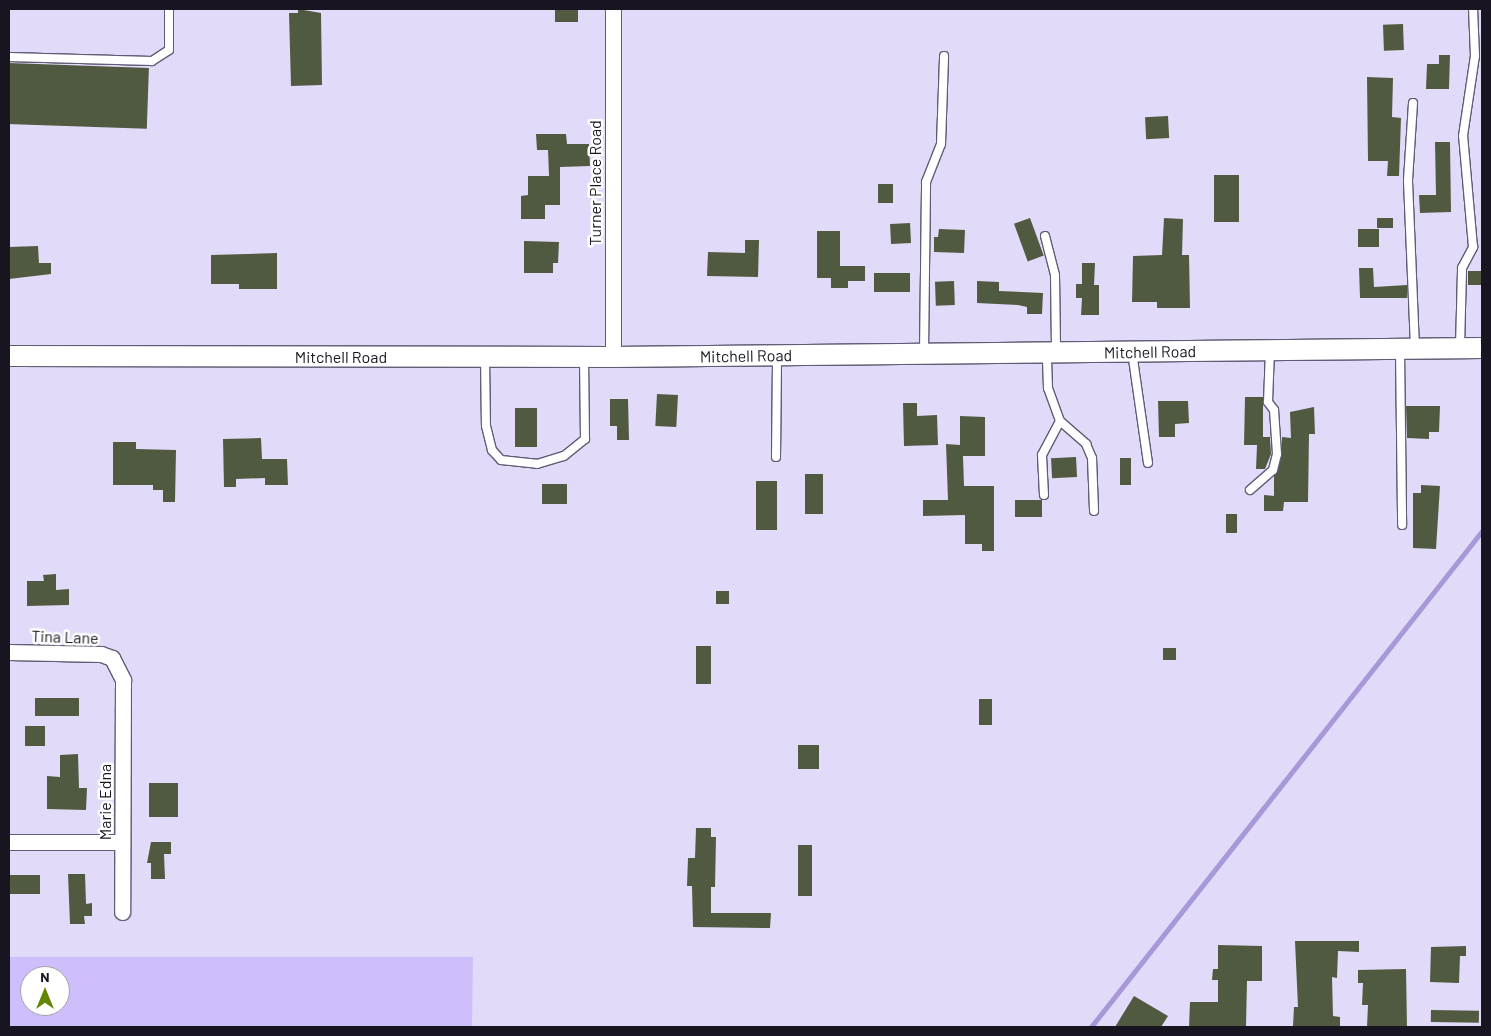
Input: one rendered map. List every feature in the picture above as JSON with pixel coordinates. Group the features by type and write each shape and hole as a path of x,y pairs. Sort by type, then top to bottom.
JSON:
{"street":[{"name":"Turner Place Road","path":"612,357 613,9"},
{"name":"Mitchell Road","path":"9,356 612,357 1482,348"},
{"name":"Tina Lane","path":"9,652 101,654 112,658 123,680 123,693"},
{"name":"Marie Edna","path":"122,912 123,693"},
{"path":"9,842 122,842"}],"lane":[{"path":"9,57 152,61 169,50 169,9"},
{"path":"1460,349 1462,268 1473,247 1463,136 1474,56 1473,9"},
{"path":"924,354 926,182 940,144 944,56"},
{"path":"1402,525 1408,349 1408,181 1413,103"},
{"path":"1045,236 1055,275 1052,353 1048,388 1060,421 1086,444 1092,458 1094,510"},
{"path":"1250,490 1273,470 1277,454 1274,410 1268,402 1270,350"},
{"path":"1132,352 1148,463"},
{"path":"776,457 777,356"},
{"path":"485,357 486,426 492,450 501,460 537,464 564,456 585,439 584,357"},
{"path":"1044,495 1042,455 1060,421"}],"shaded area":[{"path":"9,957 473,957 472,1027 9,1027"}],"building":[{"path":"298,9 321,13 322,85 291,86 289,13 298,13"},
{"path":"555,9 578,9 578,22 555,22"},
{"path":"1403,24 1404,50 1384,51 1383,25"},
{"path":"1439,55 1450,55 1449,89 1426,89 1427,64 1439,64"},
{"path":"9,63 149,68 147,129 9,124"},
{"path":"1367,77 1393,78 1392,117 1401,118 1399,176 1387,176 1388,161 1368,161"},
{"path":"1168,116 1169,138 1146,139 1145,117"},
{"path":"536,134 566,134 567,144 589,144 590,166 560,167 560,205 545,205 545,219 521,219 521,196 528,195 528,176 549,176 548,150 537,150"},
{"path":"1435,142 1450,142 1451,212 1420,213 1419,195 1436,195"},
{"path":"1214,175 1239,175 1239,222 1214,222"},
{"path":"878,184 893,184 893,203 878,203"},
{"path":"1030,218 1044,256 1028,261 1014,224"},
{"path":"1164,218 1183,219 1182,255 1189,255 1190,308 1157,308 1157,302 1132,302 1133,256 1162,255"},
{"path":"1377,218 1393,218 1393,228 1377,228"},
{"path":"910,223 911,243 891,244 890,224"},
{"path":"939,229 965,230 964,253 934,252 934,237 938,237"},
{"path":"1358,229 1379,229 1379,247 1358,247"},
{"path":"817,231 840,231 840,266 865,266 865,281 848,281 848,288 831,288 831,278 817,278"},
{"path":"745,240 759,240 758,277 707,276 708,252 745,253"},
{"path":"524,241 559,242 558,263 553,263 553,273 524,273"},
{"path":"38,246 39,263 51,263 51,274 9,279 9,247"},
{"path":"277,253 277,289 239,289 239,284 211,284 211,255"},
{"path":"1082,263 1095,263 1094,285 1099,285 1099,315 1081,315 1082,298 1076,298 1076,284 1082,284"},
{"path":"1359,268 1373,268 1374,287 1407,285 1407,298 1360,298"},
{"path":"1468,271 1482,271 1482,285 1468,285"},
{"path":"874,273 910,273 910,292 874,292"},
{"path":"954,281 955,305 936,306 935,282"},
{"path":"977,281 999,282 999,291 1043,293 1042,314 1027,314 1027,307 1018,305 977,303"},
{"path":"657,394 678,395 676,427 655,426"},
{"path":"1245,397 1263,397 1263,437 1270,437 1271,454 1265,469 1256,469 1257,445 1244,445"},
{"path":"610,399 628,399 629,440 617,440 617,426 610,426"},
{"path":"1158,401 1188,401 1189,423 1175,424 1175,437 1159,437"},
{"path":"903,403 917,403 917,416 937,415 938,445 904,446"},
{"path":"1406,406 1440,406 1439,432 1429,432 1429,439 1407,438"},
{"path":"1314,407 1315,434 1309,434 1308,502 1284,502 1283,511 1264,511 1264,495 1274,496 1274,476 1282,455 1282,437 1291,438 1290,412"},
{"path":"515,408 537,408 537,447 515,447"},
{"path":"960,416 985,417 985,456 963,456 964,486 994,486 994,551 982,551 982,544 965,544 965,515 923,516 923,500 948,500 946,444 960,445"},
{"path":"261,438 262,459 287,459 288,485 265,485 265,478 236,479 236,487 224,487 223,439"},
{"path":"113,442 136,442 136,449 176,450 175,502 163,502 163,490 153,490 153,485 113,485"},
{"path":"1076,457 1077,477 1052,478 1051,458"},
{"path":"1120,458 1131,458 1131,485 1120,485"},
{"path":"805,474 823,474 823,514 805,514"},
{"path":"756,481 777,481 777,530 756,530"},
{"path":"542,484 567,484 567,504 542,504"},
{"path":"1421,485 1440,486 1436,549 1413,548 1413,493 1421,493"},
{"path":"1015,500 1042,500 1042,517 1015,517"},
{"path":"1226,514 1237,514 1237,533 1226,533"},
{"path":"56,574 56,590 69,589 69,605 27,606 27,581 44,581 43,575"},
{"path":"716,591 729,591 729,604 716,604"},
{"path":"696,646 711,646 711,684 696,684"},
{"path":"1163,648 1176,648 1176,660 1163,660"},
{"path":"35,698 79,698 79,716 35,716"},
{"path":"979,699 992,699 992,725 979,725"},
{"path":"25,726 45,726 45,746 25,746"},
{"path":"798,745 819,745 819,769 798,769"},
{"path":"78,754 79,788 87,788 86,810 47,809 47,776 60,777 60,755"},
{"path":"149,783 178,783 178,817 149,817"},
{"path":"696,828 711,828 711,837 716,837 715,887 711,887 711,913 771,913 770,928 693,927 692,886 687,886 688,858 695,858"},
{"path":"151,842 171,842 171,854 164,854 165,879 151,879 151,863 147,863"},
{"path":"798,845 812,845 812,896 798,896"},
{"path":"68,874 85,874 86,904 92,903 92,916 84,916 85,924 70,924"},
{"path":"9,875 40,875 40,894 9,894"},
{"path":"1295,941 1359,941 1359,952 1338,951 1337,978 1332,977 1333,1016 1340,1017 1340,1027 1293,1026 1294,1007 1298,1007"},
{"path":"1218,945 1262,946 1262,981 1247,981 1246,1027 1189,1027 1190,1002 1218,1002 1218,980 1212,980 1213,969 1218,969"},
{"path":"1466,946 1466,956 1460,956 1459,983 1430,982 1431,947"},
{"path":"1406,969 1407,1027 1367,1027 1368,1005 1362,1005 1363,983 1358,983 1358,970"},
{"path":"1134,996 1168,1016 1161,1027 1115,1027"},
{"path":"1431,1010 1479,1011 1479,1023 1431,1022"}],"waterway":[{"path":"1091,1027 1482,531"}]}
